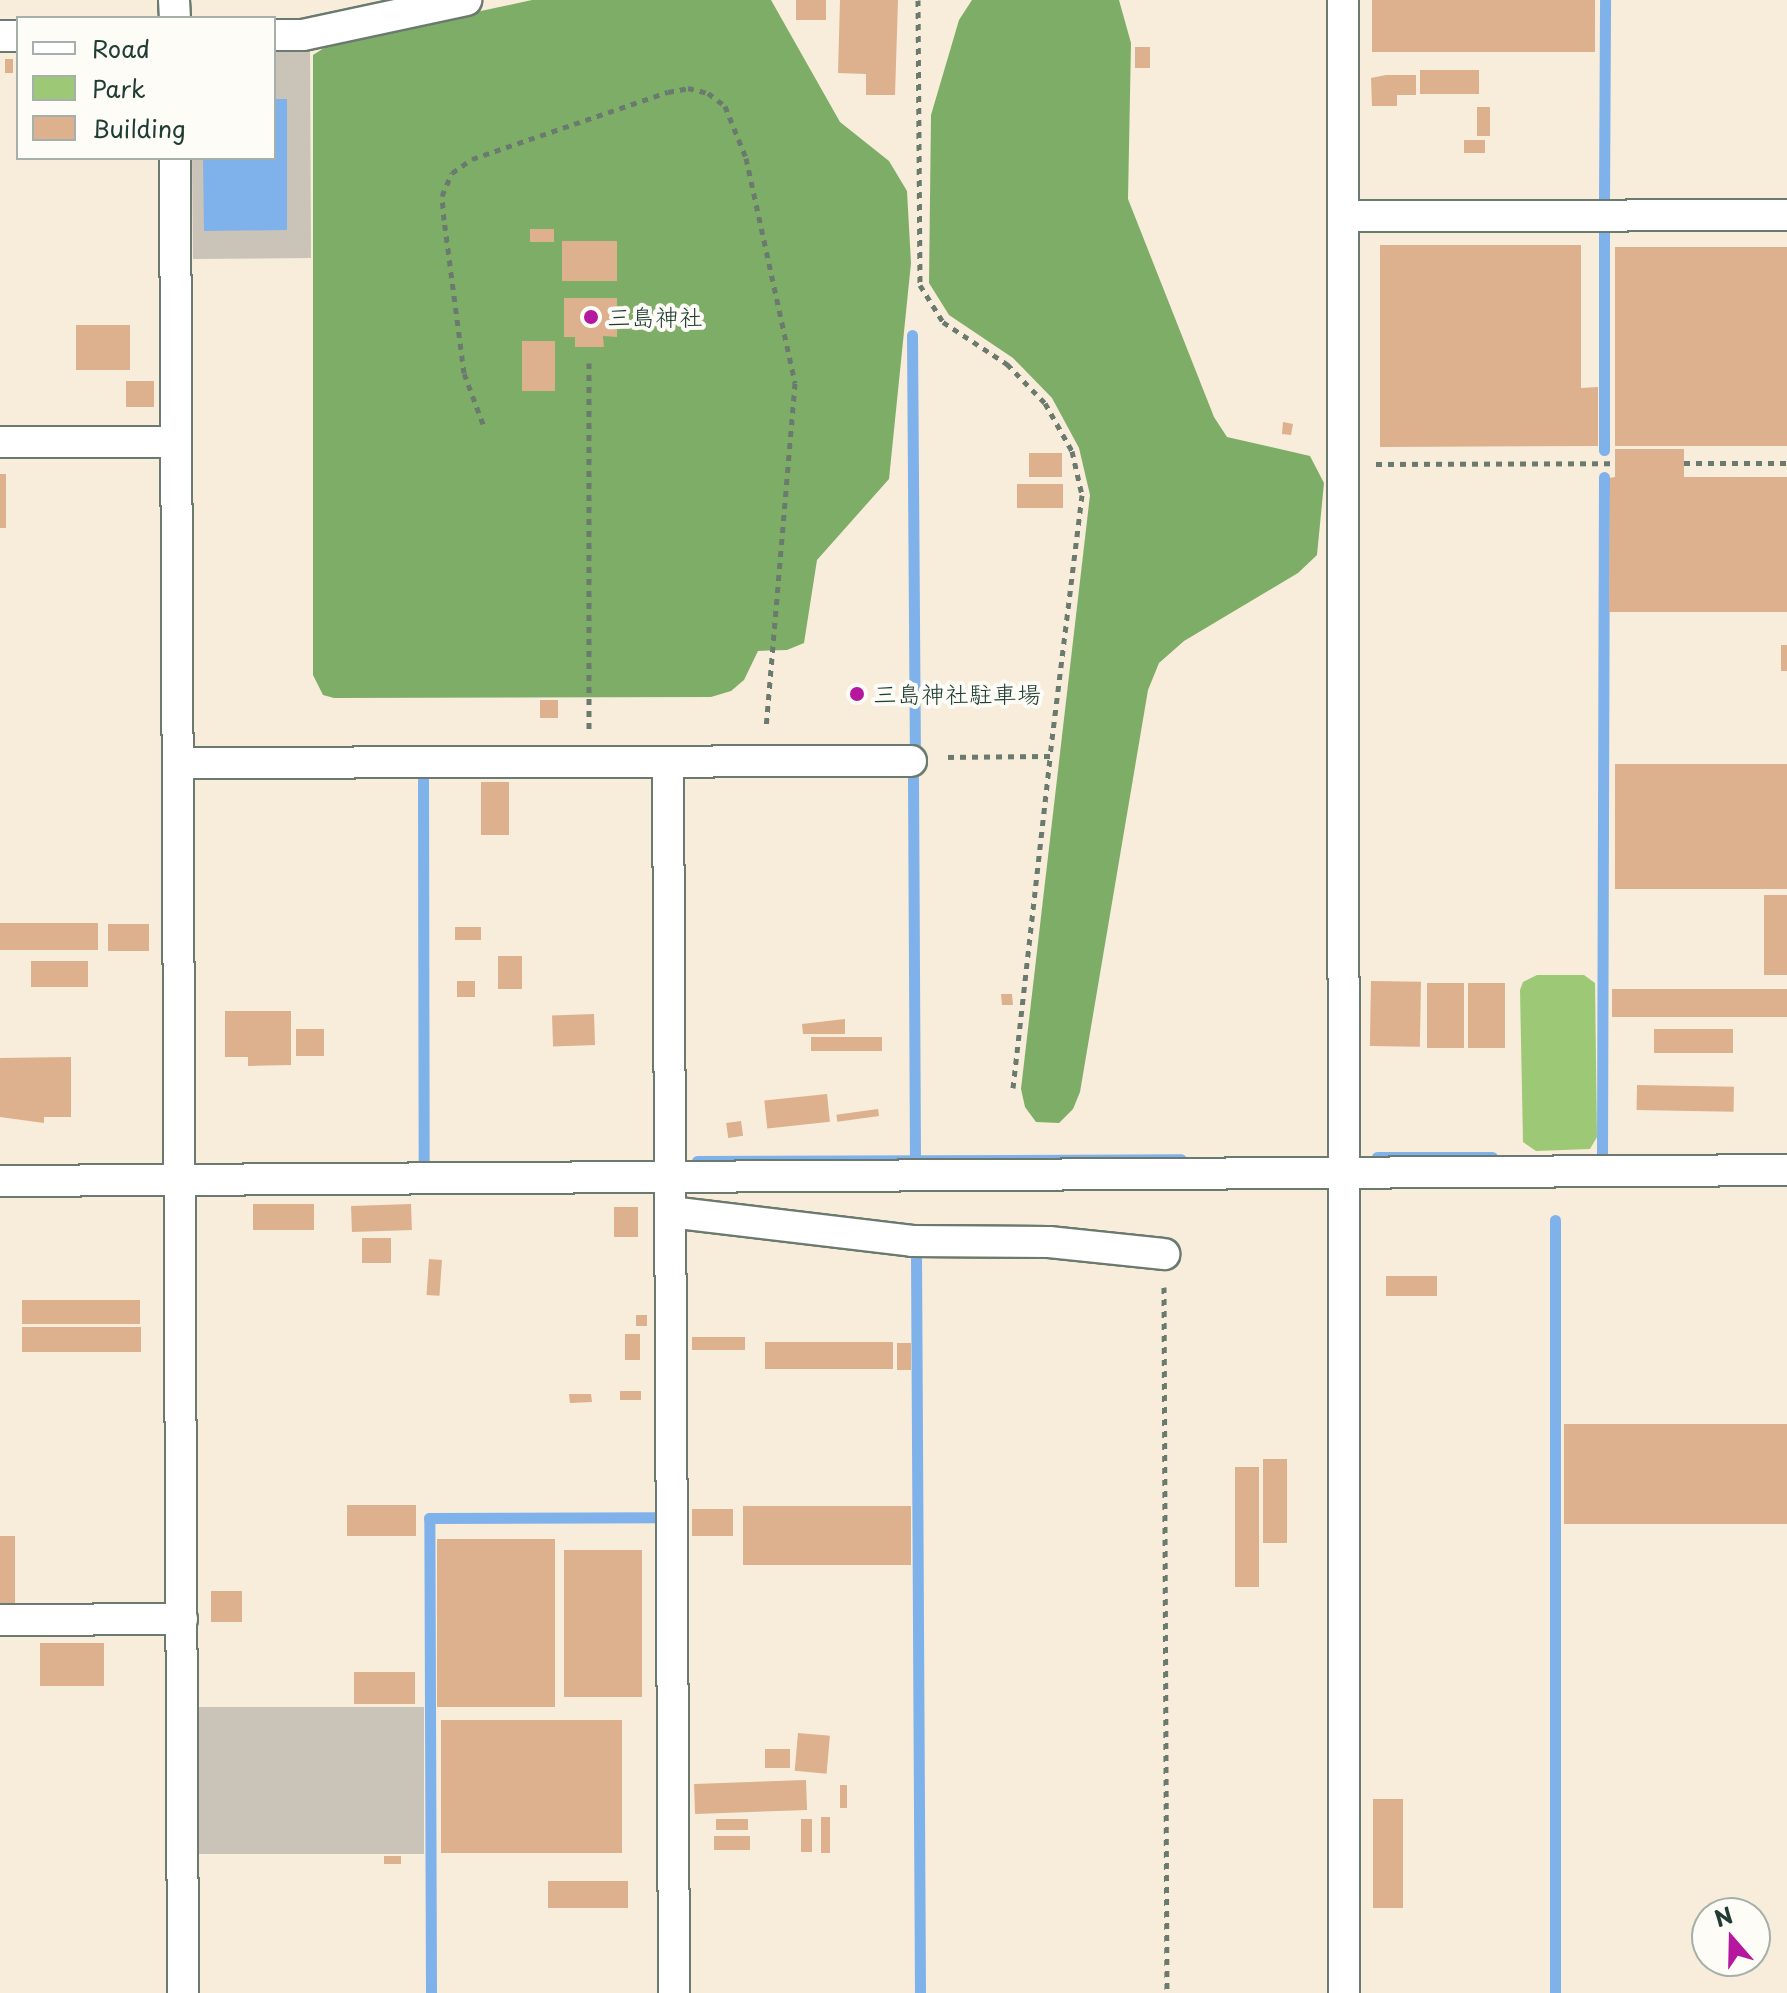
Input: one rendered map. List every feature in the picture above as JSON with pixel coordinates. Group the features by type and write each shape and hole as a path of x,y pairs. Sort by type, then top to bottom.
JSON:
{"street":[{"path":"276,35 303,35 466,0"},
{"path":"1343,0 1344,1993"},
{"path":"175,160 183,1993"},
{"path":"1343,216 1787,215"},
{"path":"0,442 176,442"},
{"path":"178,763 911,761"},
{"path":"668,762 674,1993"},
{"path":"0,1181 1787,1170"},
{"path":"670,1212 912,1241 1049,1242 1164,1254"},
{"path":"0,1620 182,1619"}],"path":[{"path":"918,0 920,285 943,322 1028,383 1060,426 1079,472 1080,518 1013,1088"},
{"path":"483,424 464,373 444,220 442,196 452,173 472,159 668,92 688,88 708,93 725,106 746,158 795,383 764,761"},
{"path":"589,363 589,762"},
{"path":"1343,464 1615,463"},
{"path":"1684,463 1787,463"},
{"path":"911,761 1050,756"},
{"path":"1164,1254 1167,1993"}],"shaded area":[{"path":"310,48 311,258 193,259 192,160 276,160 276,49"},
{"path":"198,1707 424,1707 424,1854 198,1854"}],"green space":[{"path":"532,0 771,0 840,122 889,161 907,191 911,263 889,479 817,560 804,643 787,650 758,651 744,680 731,691 711,697 334,698 323,695 313,675 313,55 332,43"},
{"path":"972,0 1119,0 1131,43 1128,199 1214,417 1227,437 1310,456 1324,483 1317,555 1298,573 1184,641 1159,663 1148,690 1080,1092 1073,1109 1059,1123 1036,1122 1025,1107 1021,1089 1090,495 1079,448 1052,398 1013,358 949,315 929,283 931,115 959,20"},
{"path":"1537,975 1584,975 1595,983 1597,1137 1590,1149 1536,1151 1523,1142 1520,990 1523,982"}],"water":[{"path":"276,99 287,99 287,230 204,231 203,160 276,160"}],"building":[{"path":"796,0 826,0 826,20 796,20"},
{"path":"840,0 898,0 895,95 866,95 866,74 838,73"},
{"path":"1372,0 1595,0 1595,52 1372,52"},
{"path":"1135,47 1150,47 1150,68 1135,68"},
{"path":"5,59 13,59 13,73 5,73"},
{"path":"1420,70 1479,70 1479,94 1420,94"},
{"path":"1416,75 1416,95 1397,95 1397,106 1372,106 1371,78"},
{"path":"1477,107 1490,107 1490,136 1477,136"},
{"path":"1464,140 1485,140 1485,153 1464,153"},
{"path":"530,229 554,229 554,242 530,242"},
{"path":"562,241 617,241 617,281 562,281"},
{"path":"1380,245 1581,245 1581,388 1598,387 1598,446 1380,447"},
{"path":"1615,247 1787,247 1787,446 1615,446"},
{"name":"三島神社","path":"564,298 617,298 617,337 603,336 604,347 575,347 575,337 564,337"},
{"path":"76,325 130,325 130,370 76,370"},
{"path":"522,341 555,341 555,391 522,391"},
{"path":"126,381 154,381 154,407 126,407"},
{"path":"1283,422 1293,424 1291,435 1282,434"},
{"path":"1615,449 1684,449 1684,477 1787,477 1787,612 1609,612 1610,478 1615,477"},
{"path":"1029,453 1062,453 1062,477 1029,477"},
{"path":"0,474 6,474 6,528 0,528"},
{"path":"1017,484 1063,484 1063,508 1017,508"},
{"path":"1781,645 1787,645 1787,671 1781,671"},
{"path":"540,700 558,700 558,718 540,718"},
{"path":"1615,764 1787,764 1787,889 1615,889"},
{"path":"481,782 509,782 509,835 481,835"},
{"path":"1764,895 1787,895 1787,975 1764,975"},
{"path":"0,923 98,923 98,950 0,950"},
{"path":"108,924 149,924 149,951 108,951"},
{"path":"455,927 481,927 481,940 455,940"},
{"path":"498,956 522,956 522,989 498,989"},
{"path":"31,961 88,961 88,987 31,987"},
{"path":"457,981 475,981 475,997 457,997"},
{"path":"1371,981 1421,982 1420,1047 1370,1046"},
{"path":"1427,983 1464,983 1464,1048 1427,1048"},
{"path":"1468,983 1505,983 1505,1048 1468,1048"},
{"path":"1612,989 1787,989 1787,1017 1612,1017"},
{"path":"1001,994 1012,994 1013,1005 1002,1005"},
{"path":"225,1011 291,1011 291,1065 248,1066 248,1057 225,1057"},
{"path":"594,1014 595,1045 553,1046 552,1015"},
{"path":"845,1019 845,1034 803,1034 802,1024"},
{"path":"296,1029 324,1029 324,1056 296,1056"},
{"path":"1654,1029 1733,1029 1733,1053 1654,1053"},
{"path":"811,1037 882,1037 882,1051 811,1051"},
{"path":"71,1057 71,1117 44,1117 44,1123 0,1117 0,1058"},
{"path":"1637,1085 1734,1087 1734,1112 1637,1110"},
{"path":"827,1094 830,1122 767,1128 764,1101"},
{"path":"878,1109 879,1116 837,1122 836,1115"},
{"path":"741,1121 743,1136 728,1138 726,1123"},
{"path":"253,1204 314,1204 314,1230 253,1230"},
{"path":"411,1204 412,1230 352,1232 351,1206"},
{"path":"614,1207 638,1207 638,1237 614,1237"},
{"path":"362,1238 391,1238 391,1263 362,1263"},
{"path":"429,1259 442,1260 439,1296 426,1295"},
{"path":"1386,1276 1437,1276 1437,1296 1386,1296"},
{"path":"22,1300 140,1300 140,1324 22,1324"},
{"path":"636,1315 647,1315 647,1326 636,1326"},
{"path":"22,1327 141,1327 141,1352 22,1352"},
{"path":"625,1334 640,1334 640,1360 625,1360"},
{"path":"692,1337 745,1337 745,1350 692,1350"},
{"path":"765,1342 893,1342 893,1369 765,1369"},
{"path":"897,1343 911,1343 911,1370 897,1370"},
{"path":"620,1391 641,1391 641,1400 620,1400"},
{"path":"569,1394 591,1394 592,1402 570,1403"},
{"path":"1564,1424 1787,1424 1787,1524 1564,1524"},
{"path":"1263,1459 1287,1459 1287,1543 1263,1543"},
{"path":"1235,1467 1259,1467 1259,1587 1235,1587"},
{"path":"347,1505 416,1505 416,1536 347,1536"},
{"path":"743,1506 911,1506 911,1565 743,1565"},
{"path":"692,1509 733,1509 733,1536 692,1536"},
{"path":"0,1536 15,1536 15,1603 0,1603"},
{"path":"437,1539 555,1539 555,1707 437,1707"},
{"path":"564,1550 642,1550 642,1697 564,1697"},
{"path":"211,1591 242,1591 242,1622 211,1622"},
{"path":"40,1643 104,1643 104,1686 40,1686"},
{"path":"354,1672 415,1672 415,1704 354,1704"},
{"path":"441,1720 622,1720 622,1853 441,1853"},
{"path":"798,1733 830,1736 827,1774 795,1771"},
{"path":"765,1749 790,1749 790,1768 765,1768"},
{"path":"806,1780 807,1810 695,1814 694,1784"},
{"path":"840,1785 847,1785 847,1808 840,1808"},
{"path":"1373,1799 1403,1799 1403,1908 1373,1908"},
{"path":"821,1817 830,1817 830,1853 821,1853"},
{"path":"716,1819 748,1819 748,1830 716,1830"},
{"path":"801,1819 812,1819 812,1852 801,1852"},
{"path":"714,1836 750,1836 750,1850 714,1850"},
{"path":"384,1856 401,1856 401,1864 384,1864"},
{"path":"548,1881 628,1881 628,1908 548,1908"}],"waterway":[{"path":"1604,202 1605,0"},
{"path":"1604,230 1604,450"},
{"path":"912,335 915,745"},
{"path":"1602,1156 1604,477"},
{"path":"913,778 915,1160"},
{"path":"423,779 424,1163"},
{"path":"1377,1157 1492,1157"},
{"path":"697,1161 1181,1159"},
{"path":"1555,1220 1555,1993"},
{"path":"916,1255 920,1993"},
{"path":"431,1993 429,1518 664,1517"}],"place":[{"name":"三島神社","path":"591,317"},
{"name":"三島神社駐車場","path":"857,694"}]}
